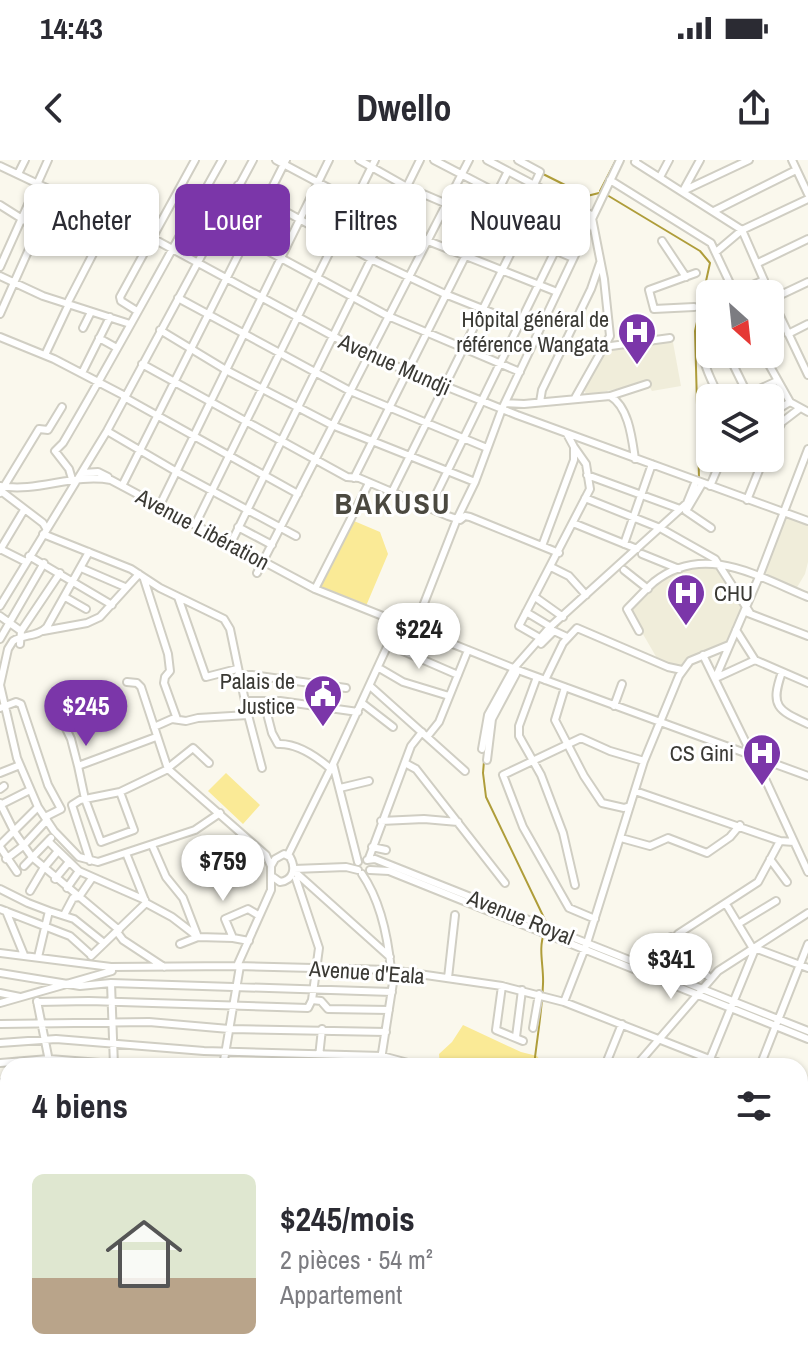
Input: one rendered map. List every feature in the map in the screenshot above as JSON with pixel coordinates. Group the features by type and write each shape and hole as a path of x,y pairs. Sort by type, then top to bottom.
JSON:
{"street":[{"path":"18,174 25,160"},
{"path":"0,267 48,160"},
{"path":"159,225 195,160"},
{"path":"77,477 55,451 63,443 99,381 222,160"},
{"path":"239,184 253,160"},
{"path":"276,160 285,162 318,184 329,160"},
{"path":"359,160 374,164 403,184"},
{"path":"408,184 420,160"},
{"path":"434,160 477,184"},
{"path":"456,184 469,160"},
{"path":"487,160 532,184"},
{"path":"518,160 540,172 534,184"},
{"path":"590,224 620,160"},
{"path":"636,160 742,230 764,280"},
{"path":"660,177 669,160"},
{"path":"683,191 700,160"},
{"path":"683,191 749,160"},
{"path":"716,252 742,230 808,196 792,160"},
{"path":"275,184 285,162"},
{"name":"Avenue Mundji","path":"0,163 39,183"},
{"path":"364,184 374,164"},
{"path":"714,211 796,170"},
{"path":"501,184 508,171"},
{"path":"610,180 711,243 728,280"},
{"path":"159,507 306,206"},
{"path":"0,216 2,207 38,229 0,314"},
{"path":"257,573 442,213"},
{"path":"290,214 306,223"},
{"path":"575,398 610,336 593,217"},
{"path":"758,263 808,239"},
{"path":"428,241 442,247"},
{"path":"662,241 686,277"},
{"name":"Avenue Mundji","path":"159,242 331,336 407,372 808,521"},
{"path":"45,355 92,256"},
{"path":"137,311 121,301 120,297 142,256"},
{"path":"1,603 45,527 107,431 200,256"},
{"path":"122,486 238,256"},
{"path":"277,256 388,316 520,372"},
{"path":"195,525 329,256"},
{"path":"365,256 445,294 538,331"},
{"path":"231,543 372,256"},
{"path":"357,478 388,407 465,256 557,292"},
{"path":"392,492 508,256"},
{"path":"429,509 553,256"},
{"path":"568,256 573,258 504,406 414,629 808,776"},
{"path":"540,402 542,390 591,289 600,261"},
{"path":"694,307 654,309 649,290 696,273"},
{"path":"0,276 68,304 130,324"},
{"path":"784,291 808,282"},
{"path":"178,298 350,391 487,448"},
{"path":"83,328 91,312"},
{"path":"82,373 110,317"},
{"path":"788,334 808,324"},
{"path":"784,326 804,359 808,375"},
{"path":"160,330 226,370 332,425 475,482"},
{"path":"0,337 99,381 298,494"},
{"path":"99,338 117,348"},
{"path":"604,349 670,338"},
{"path":"142,364 367,486 392,492 457,519 470,517 559,553"},
{"path":"770,368 790,402 808,412"},
{"path":"770,384 777,381"},
{"path":"504,406 610,396 647,384"},
{"path":"610,396 619,402 624,411 635,459"},
{"path":"784,406 790,402"},
{"path":"62,407 48,430 39,429 1,489 45,527 178,597 183,604 206,677 238,672 346,688"},
{"path":"784,420 799,409"},
{"path":"107,431 296,536"},
{"path":"540,638 519,626 590,489 586,464 567,434"},
{"path":"542,546 574,460 574,447"},
{"path":"716,678 746,612 808,449"},
{"path":"624,544 652,464"},
{"path":"710,486 716,472"},
{"path":"747,500 758,472"},
{"path":"587,475 680,509"},
{"name":"Avenue Libération","path":"1,489 39,486 77,477 111,480 315,589 414,629"},
{"path":"482,749 488,715 516,669 540,638 586,595 640,552 689,499 699,483"},
{"path":"699,483 686,511 711,528"},
{"path":"315,589 367,486"},
{"path":"585,498 633,520 662,529 715,559 746,612 808,636"},
{"path":"24,510 0,549 44,563 112,605"},
{"path":"573,523 679,569"},
{"path":"238,527 272,545"},
{"path":"43,631 89,552"},
{"path":"0,639 44,563"},
{"path":"639,631 627,609 663,577 698,564 719,564 751,571 808,597"},
{"path":"551,567 569,576 586,595"},
{"path":"81,568 125,587"},
{"path":"624,570 648,589"},
{"path":"21,637 60,573"},
{"path":"141,576 125,587 100,617 87,623 21,637 10,644 1,677 4,721 38,807 55,832 79,857 106,861 195,830 220,813"},
{"path":"141,576 168,654 170,671 164,683 177,719"},
{"path":"65,597 86,609"},
{"path":"535,597 563,617"},
{"path":"183,604 221,616 226,621 262,768"},
{"path":"526,612 551,627"},
{"path":"0,616 21,637"},
{"path":"37,1002 308,1008 317,968 318,940 288,855 398,623"},
{"path":"575,885 563,833 519,733 541,678 567,637 580,628 668,667 682,670"},
{"path":"736,630 751,659 808,683"},
{"path":"487,760 492,719 516,669 554,631 567,637"},
{"path":"389,645 458,675"},
{"path":"564,1002 586,947 644,761 682,670 690,661 729,645"},
{"path":"363,866 414,740 438,726 468,650"},
{"path":"703,655 807,869"},
{"path":"716,678 751,659"},
{"path":"379,668 403,682 449,696"},
{"path":"782,672 775,691 776,702 784,713 808,724"},
{"path":"127,682 137,683 141,687 168,768 266,855 271,866 271,890 239,966 224,1058"},
{"path":"614,706 622,684"},
{"path":"370,686 465,771"},
{"path":"565,687 555,718 567,743 598,801 627,809"},
{"path":"246,702 280,701 358,712"},
{"path":"2,707 16,702 21,704 48,785 61,809 46,819 23,846 6,859"},
{"path":"264,702 278,744 289,744 332,767 340,788 393,970 382,1056"},
{"path":"362,703 393,727"},
{"path":"154,727 170,719 186,721 248,715"},
{"path":"62,720 71,739 85,799 101,842 134,830 120,792"},
{"path":"0,741 10,736"},
{"path":"78,766 156,737"},
{"path":"595,919 569,908 517,813 503,775 583,738 610,751 644,761"},
{"path":"736,749 744,740"},
{"path":"90,861 71,806 85,799 120,792 168,768 193,748 209,763"},
{"path":"319,758 337,756"},
{"path":"405,763 416,769 505,883"},
{"path":"763,776 774,763"},
{"path":"0,773 20,765"},
{"path":"340,788 369,781"},
{"path":"30,790 0,804 23,846 43,869 118,931 123,940 164,967"},
{"path":"635,791 780,841 794,842"},
{"path":"17,872 0,846 38,807"},
{"path":"381,821 424,819 458,822"},
{"path":"0,826 8,820"},
{"path":"621,838 650,846 668,838 707,853 730,837 740,825"},
{"path":"24,866 55,832"},
{"path":"48,841 79,871 145,902 177,920 198,937"},
{"path":"658,945 758,882 780,841"},
{"path":"152,845 166,877 183,898 198,937"},
{"path":"372,847 386,850"},
{"path":"30,891 43,869 70,849"},
{"path":"126,853 145,902"},
{"path":"266,855 288,855"},
{"path":"55,879 64,856"},
{"path":"271,866 277,857"},
{"path":"770,859 787,882"},
{"path":"271,890 295,875 363,866"},
{"name":"Avenue Royal","path":"363,866 389,871 544,930 732,1004 808,1039"},
{"name":"Avenue Royal","path":"363,866 544,930"},
{"path":"67,888 79,871"},
{"path":"295,875 390,957"},
{"path":"273,877 282,882"},
{"path":"64,915 73,898 79,897 92,878"},
{"path":"0,889 84,924 104,943"},
{"path":"738,924 776,901"},
{"path":"86,963 145,902"},
{"path":"726,904 753,948 804,967"},
{"path":"233,938 225,919 248,909 258,915"},
{"path":"3,910 70,936 91,955"},
{"path":"3,910 24,955"},
{"path":"38,957 49,911"},
{"path":"643,1058 724,966 807,911"},
{"path":"448,978 455,915"},
{"path":"177,920 192,920"},
{"path":"676,936 692,960 711,979"},
{"path":"180,944 198,937 249,941"},
{"path":"0,943 1,954"},
{"path":"763,1058 804,967 808,944"},
{"path":"710,1058 753,948"},
{"name":"Avenue d'Eala","path":"1,954 86,963 111,969 239,966 393,970 448,978 543,995 707,1058"},
{"path":"0,1003 111,969 114,1058"},
{"path":"0,973 80,986 111,983 392,992"},
{"path":"502,986 496,1030 523,1041"},
{"path":"516,1037 522,990"},
{"path":"0,993 21,997"},
{"path":"35,994 49,1058"},
{"path":"533,1028 543,995"},
{"path":"312,1000 321,1001 328,1009 389,1010"},
{"path":"0,1024 163,1022 229,1029 386,1032"},
{"name":"Avenue Royal","path":"778,1023 808,1031"},
{"path":"608,1058 622,1024"},
{"path":"319,1058 322,1029"},
{"path":"0,1043 45,1041 389,1058"}],"shaded area":[{"name":"Hôpital général de référence Wangata","path":"672,337 681,386 652,391 647,383 586,395 583,384 607,349"},
{"path":"787,517 808,524 808,562 796,589 763,574"},
{"path":"350,522 380,532 388,554 366,606 318,587"},
{"name":"CHU","path":"718,567 742,608 726,644 675,668 658,660 629,610 664,579 692,568"},
{"path":"226,773 260,805 243,824 208,791"},
{"path":"463,1025 538,1058 439,1058 439,1054"}],"waterway":[{"path":"600,191 616,160"},
{"path":"543,174 587,196 599,193"},
{"path":"607,195 700,251 710,263 695,331 699,478"},
{"path":"554,629 569,614"},
{"path":"484,761 486,797 547,924"},
{"path":"535,1058 542,994 541,945 544,934"}],"place":[{"name":"Hôpital général de référence Wangata","path":"637,366"},
{"name":"CHU","path":"686,627"},
{"name":"Palais de Justice","path":"323,728"},
{"name":"CS Gini","path":"762,787"}],"district":[{"name":"BAKUSU","path":"393,504"}]}
